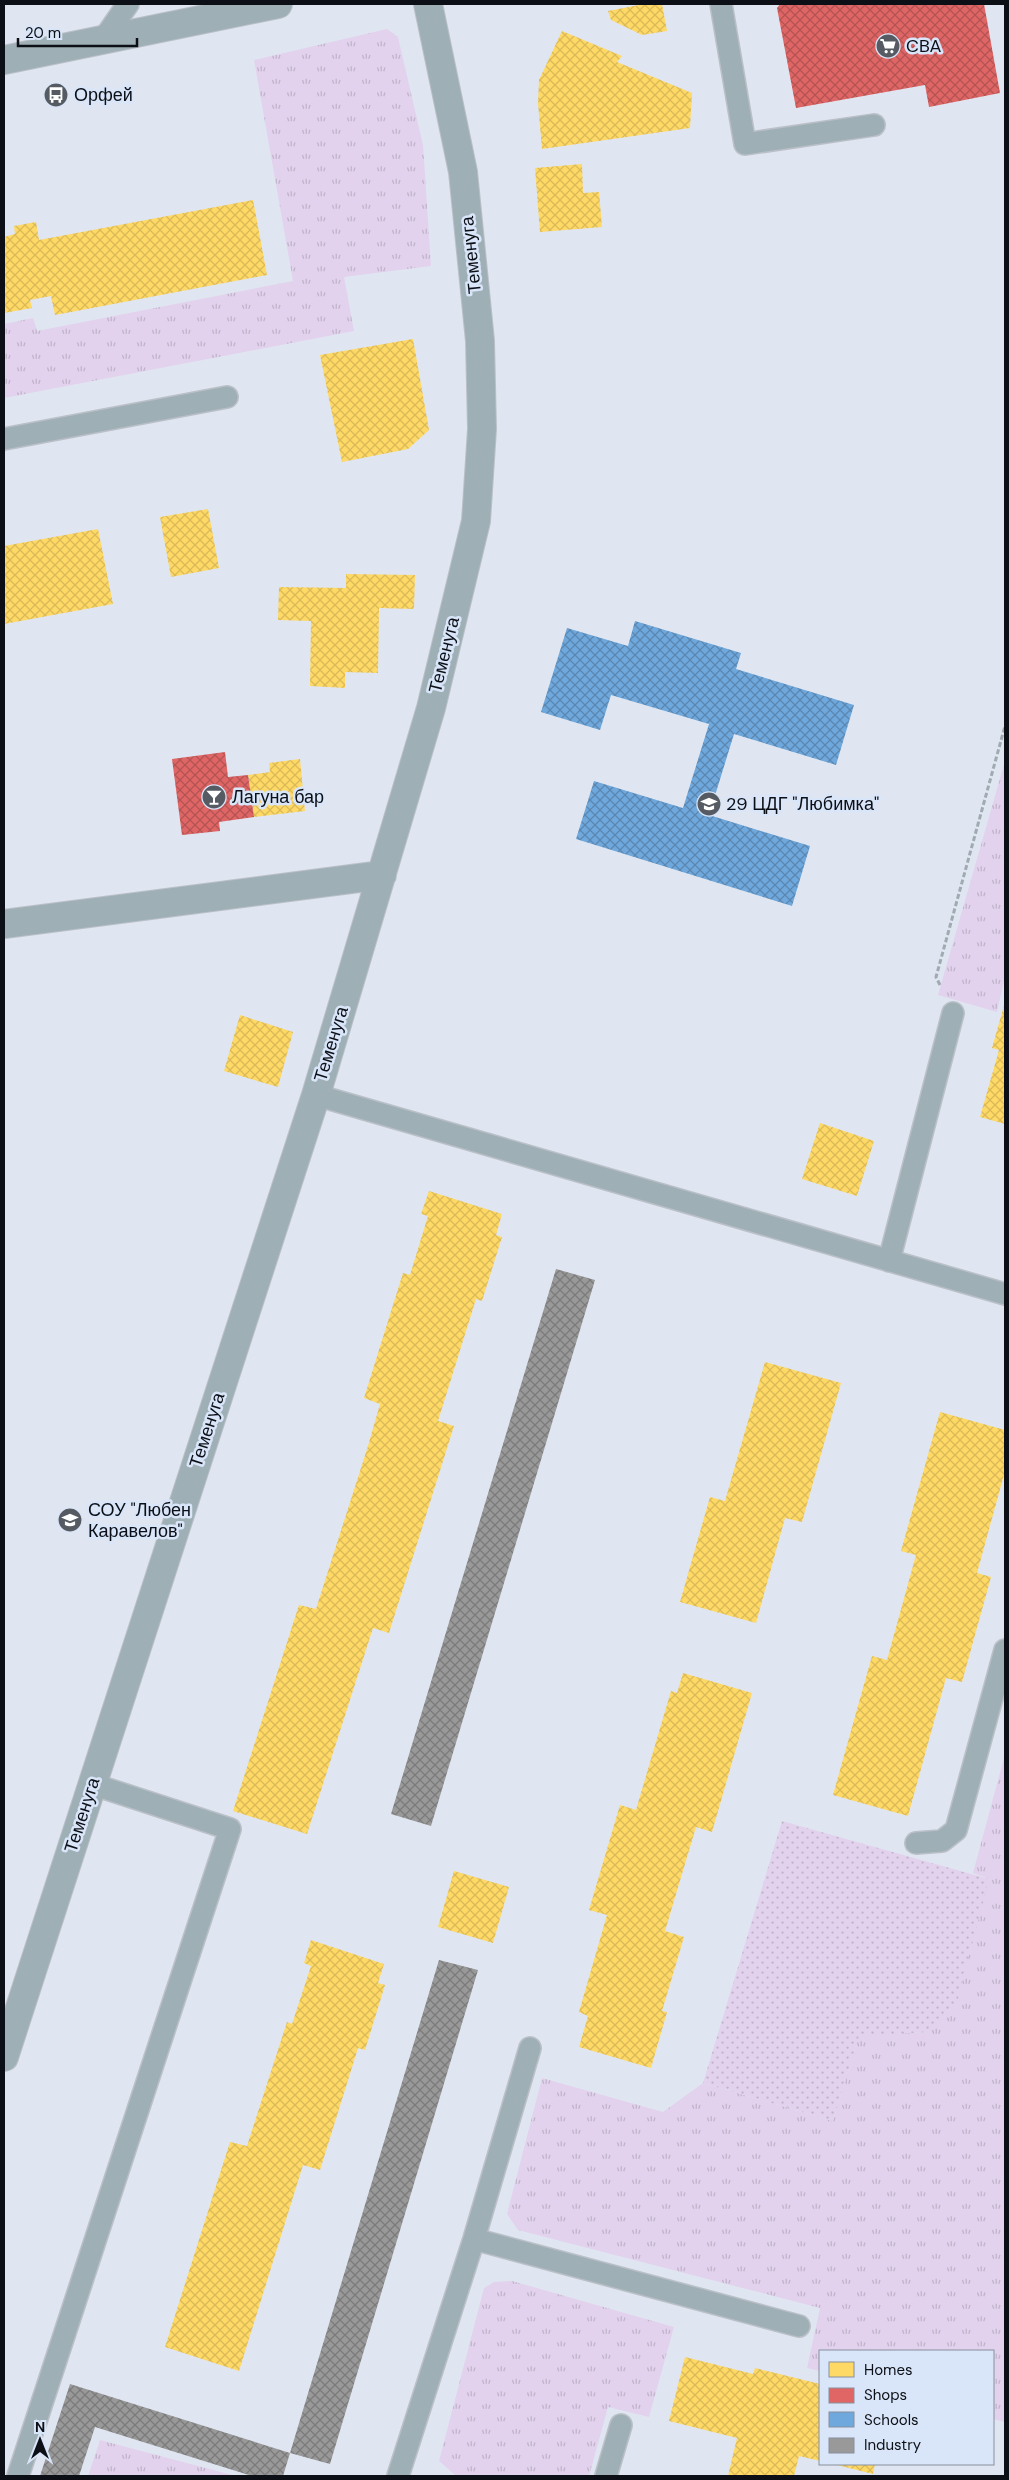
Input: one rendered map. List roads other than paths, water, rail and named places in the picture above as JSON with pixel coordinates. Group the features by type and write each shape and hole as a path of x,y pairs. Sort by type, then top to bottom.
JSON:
{"street":[{"path":"4,60 278,4"},
{"name":"Теменуга","path":"4,2057 316,1095 431,708 476,521 482,429 480,341 463,172 428,4"},
{"path":"4,924 382,876"}],"lane":[{"path":"104,40 128,4"},
{"path":"722,4 746,144 874,125"},
{"path":"4,439 227,397"},
{"path":"889,1261 953,1013"},
{"path":"316,1095 1005,1294"},
{"path":"916,1843 942,1841 956,1830 1005,1650"},
{"path":"18,2476 230,1829 92,1784"},
{"path":"398,2476 474,2239 530,2048"},
{"path":"474,2239 799,2326"},
{"path":"606,2476 621,2425"}],"place":[{"name":"CBA","path":"888,46"},
{"name":"Орфей","path":"56,95"},
{"name":"Лагуна бар","path":"214,797"},
{"name":"29 ЦДГ \"Любимка\"","path":"709,804"},
{"name":"СОУ \"Любен Каравелов\"","path":"70,1520"}]}
